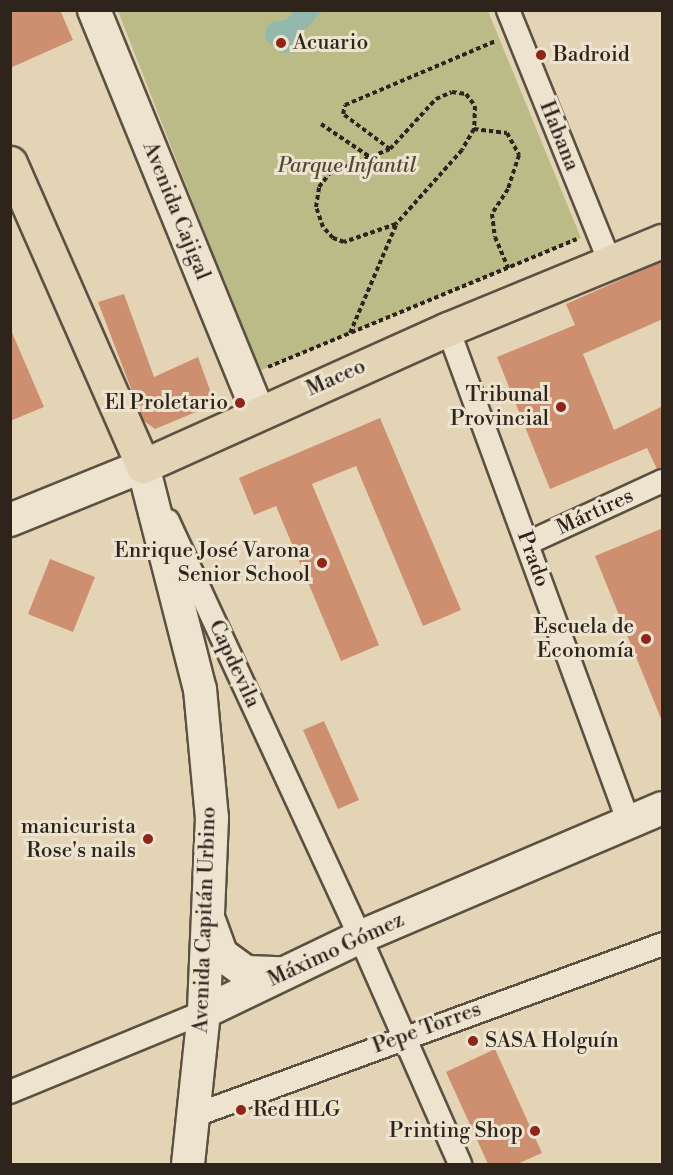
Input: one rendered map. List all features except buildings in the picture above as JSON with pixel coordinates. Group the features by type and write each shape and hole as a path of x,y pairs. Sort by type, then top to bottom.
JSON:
{"main road":[{"name":"Avenida Cajigal","path":"94,10 258,412"},
{"name":"Capdevila","path":"10,163 143,466"},
{"name":"Maceo","path":"10,520 143,466 258,412 448,329 663,241"},
{"name":"Avenida Capitán Urbino","path":"143,466 200,689 212,818 204,1012 188,1164"},
{"name":"Máximo Gómez","path":"204,1012 360,937 663,808"},
{"path":"208,916 221,954 246,972 285,973"}],"street":[{"name":"Habana","path":"508,10 610,262"},
{"name":"Prado","path":"448,329 629,823"},
{"name":"Capdevila","path":"143,466 360,937 460,1164"},
{"name":"Mártires","path":"528,543 663,481"},
{"name":"Pepe Torres","path":"193,1116 403,1037 663,944"},
{"name":"Máximo Gómez","path":"10,1092 204,1012"}],"path":[{"path":"390,149 343,114 345,105 500,39"},
{"path":"350,333 396,224 462,150 474,129 475,106 466,94 452,92 436,99 390,149 330,173 319,188 316,207 323,227 344,242 396,224"},
{"path":"321,124 371,158"},
{"path":"474,129 507,132 519,155 508,189 492,214 495,237 508,268"},
{"path":"258,371 581,237"}],"green space":[{"name":"Parque Infantil","path":"118,11 488,11 581,238 259,371"}],"water":[{"path":"294,11 321,12 303,32 304,40 296,52 281,53 265,39 266,27 274,21 285,20"}],"place":[{"name":"Acuario","path":"281,43"},
{"name":"Badroid","path":"541,55"},
{"name":"El Proletario","path":"240,403"},
{"name":"Tribunal Provincial","path":"561,407"},
{"name":"Enrique José Varona Senior School","path":"322,563"},
{"name":"Escuela de Economía","path":"646,639"},
{"name":"manicurista Rose's nails","path":"148,839"},
{"name":"SASA Holguín","path":"473,1041"},
{"name":"Red HLG","path":"241,1110"},
{"name":"Printing Shop","path":"535,1131"}]}
